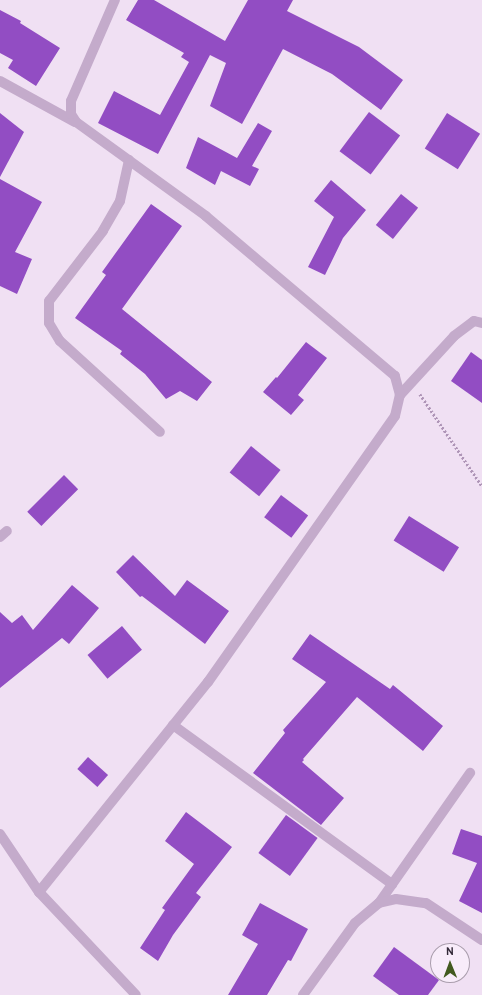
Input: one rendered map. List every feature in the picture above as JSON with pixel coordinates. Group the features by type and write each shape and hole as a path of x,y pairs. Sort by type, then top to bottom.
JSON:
{"street":[{"path":"76,122 71,114 71,101 115,0"},
{"path":"0,81 76,122 206,216 395,376 400,395 395,416 208,682 39,892"},
{"path":"129,160 120,201 103,231 49,301 49,323 60,341 160,432"},
{"path":"400,395 454,336 474,321 482,323"},
{"path":"172,725 392,884"},
{"path":"303,995 355,923 379,903 470,773"},
{"path":"0,834 39,892 136,995"},
{"path":"379,903 396,899 426,903 482,940"}],"path":[{"path":"412,382 482,486"}],"building":[{"path":"138,0 154,0 225,41 248,0 293,0 287,11 359,47 403,80 381,110 332,74 283,49 242,124 210,106 226,63 210,55 158,154 98,123 114,91 160,115 189,62 181,57 184,53 126,20"},
{"path":"0,10 21,21 20,23 60,48 36,86 8,68 13,60 0,53"},
{"path":"369,112 400,135 371,175 340,151"},
{"path":"0,113 24,132 0,177"},
{"path":"447,113 480,134 458,169 425,149"},
{"path":"258,123 272,131 252,166 259,169 250,186 221,171 215,185 186,168 198,137 237,158"},
{"path":"0,179 42,202 15,252 32,259 17,294 0,286"},
{"path":"331,180 366,210 343,238 325,275 308,267 334,217 314,201"},
{"path":"401,194 418,208 393,239 376,225"},
{"path":"151,204 182,226 122,309 212,382 197,401 180,391 166,399 145,374 120,354 122,351 75,318 106,275 102,272"},
{"path":"306,342 327,358 298,395 304,400 291,415 263,392 276,377 277,378"},
{"path":"471,352 482,360 482,403 451,381"},
{"path":"251,446 281,470 259,496 230,472"},
{"path":"64,475 78,489 41,526 27,512"},
{"path":"281,495 308,515 291,538 264,517"},
{"path":"409,516 459,547 444,572 394,541"},
{"path":"133,555 175,596 187,580 229,611 205,644 142,596 140,597 116,572"},
{"path":"72,585 99,608 69,644 62,638 0,688 0,612 12,623 22,615 33,630"},
{"path":"122,626 142,650 107,679 88,655"},
{"path":"310,634 390,689 393,685 443,726 423,751 357,697 302,762 344,798 321,825 253,773 285,733 283,730 326,682 292,659"},
{"path":"88,757 108,775 97,787 77,769"},
{"path":"186,812 232,847 196,893 201,897 173,935 158,961 140,948 165,910 162,908 194,864 165,841"},
{"path":"286,815 318,838 290,876 258,853"},
{"path":"461,829 482,836 482,913 459,901 477,863 452,854"},
{"path":"260,903 308,929 291,961 288,960 267,995 228,995 258,944 242,935"},
{"path":"394,947 430,973 430,983 437,983 428,995 399,995 373,976"}]}
